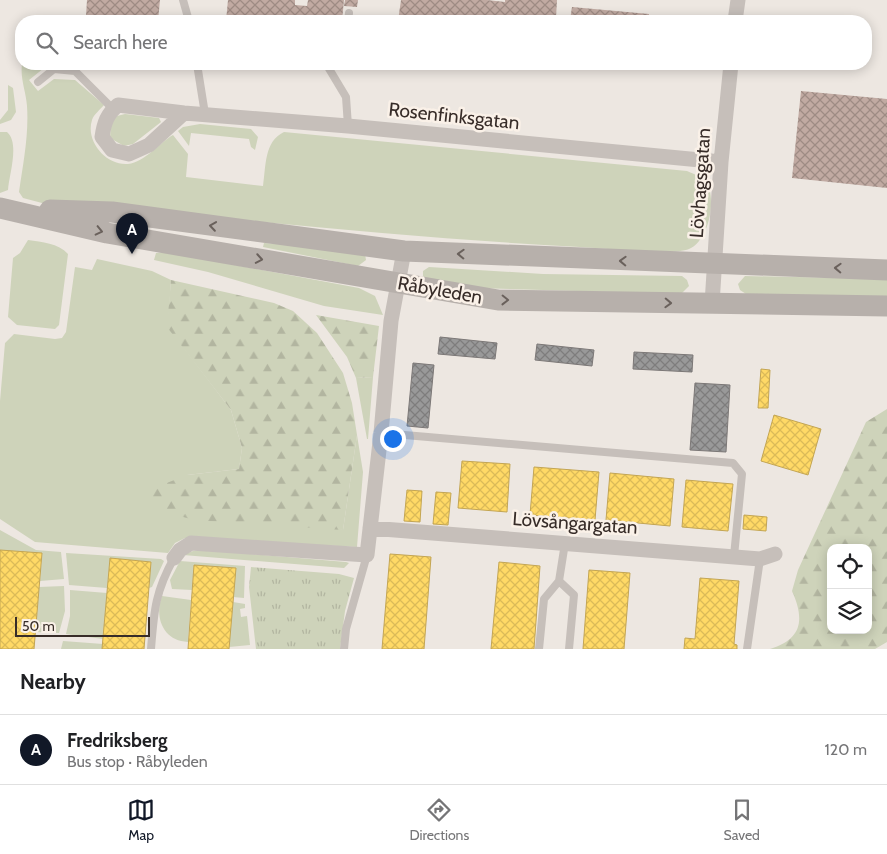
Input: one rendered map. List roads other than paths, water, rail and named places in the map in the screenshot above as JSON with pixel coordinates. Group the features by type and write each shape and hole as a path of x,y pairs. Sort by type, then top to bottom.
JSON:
{"main road":[{"name":"Råbyleden","path":"887,270 714,265 404,251 112,212 0,208 107,233 498,300 887,306"}],"street":[{"path":"736,15 738,0"},
{"name":"Lövhagsgatan","path":"712,304 720,162 730,70"},
{"name":"Rosenfinksgatan","path":"113,110 118,105 184,113 348,126 720,162"},
{"path":"113,110 104,124 102,137 112,150 129,154 149,144 184,113"},
{"path":"174,558 180,550 191,543 367,555 382,433 391,320 404,251"},
{"name":"Lövsångargatan","path":"370,528 760,559 775,554"}],"lane":[{"path":"183,0 187,15"},
{"path":"38,82 52,70"},
{"path":"68,70 75,71 113,110"},
{"path":"198,70 205,114"},
{"path":"329,70 346,97 348,126"},
{"path":"382,433 733,464 742,474 734,556"},
{"path":"539,649 544,599 559,581 565,543"},
{"path":"344,649 346,629 367,555"},
{"path":"151,649 154,610 158,591 174,558"},
{"path":"747,649 760,559"},
{"path":"559,581 574,596 569,649"}],"place":[{"name":"Fredriksberg","path":"132,254"}]}
